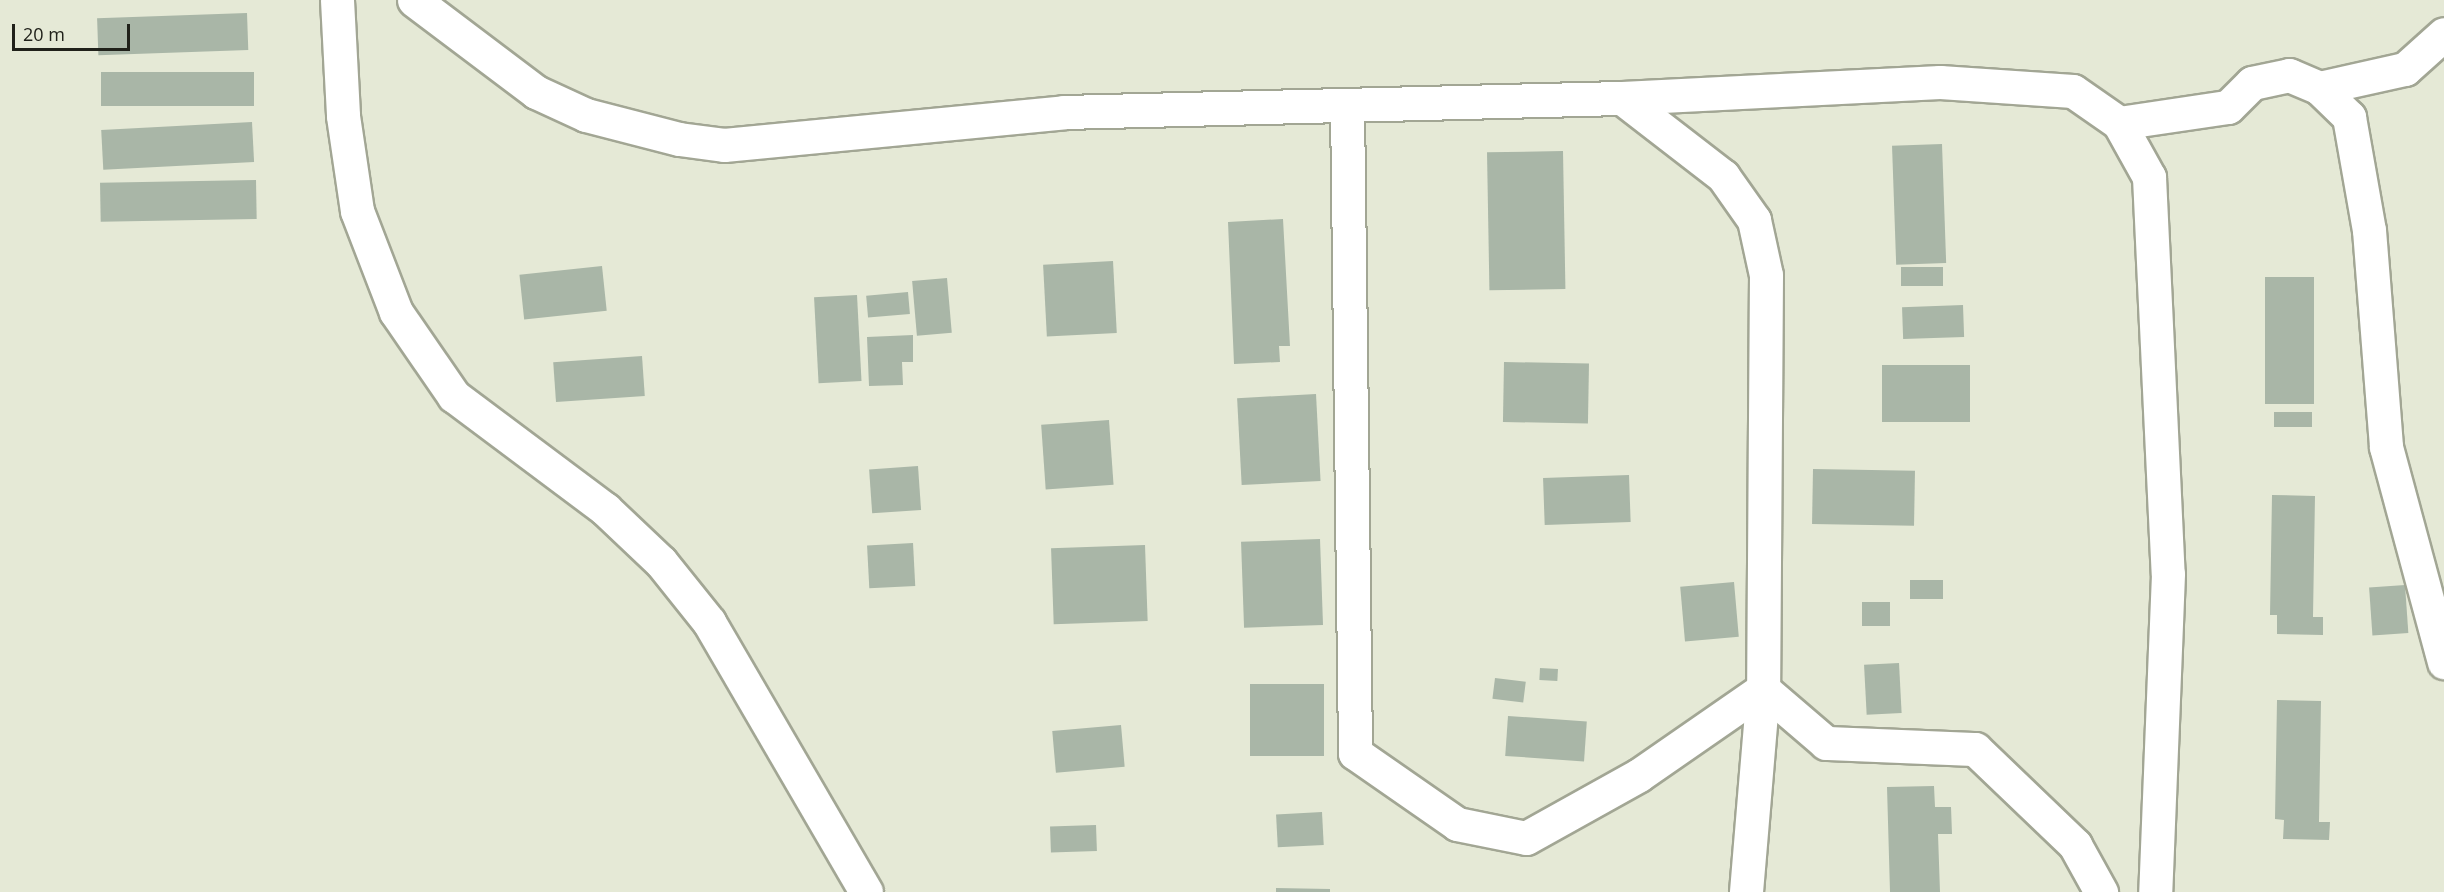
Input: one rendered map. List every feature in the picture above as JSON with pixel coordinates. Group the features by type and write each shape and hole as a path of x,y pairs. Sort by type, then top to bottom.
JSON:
{"street":[{"path":"337,0 343,116 357,211 396,312 454,396 605,509 661,562 709,621 866,892"},
{"path":"414,0 536,92 586,115 679,139 724,145 1064,112 1622,98 1940,82 2073,91 2119,123 2149,177 2168,574 2155,892"},
{"path":"2319,88 2405,69 2444,34"},
{"path":"2119,123 2228,107 2252,83 2289,75 2319,88 2349,117 2358,156 2386,447 2444,662"},
{"path":"1622,98 1723,176 1754,220 1766,275 1763,689 1746,892"},
{"path":"1347,105 1355,753 1457,824 1526,838 1639,775 1763,689"},
{"path":"1763,689 1826,743 1975,749 2075,845 2101,892"}],"building":[{"path":"247,13 248,50 98,55 97,18"},
{"path":"101,72 254,72 254,106 101,106"},
{"path":"252,122 254,162 103,170 101,130"},
{"path":"1942,144 1946,263 1896,265 1892,146"},
{"path":"1563,151 1565,289 1489,290 1487,152"},
{"path":"256,180 257,219 101,222 100,183"},
{"path":"1283,219 1290,346 1279,346 1280,362 1234,364 1228,222"},
{"path":"1113,261 1117,333 1047,337 1043,265"},
{"path":"602,266 607,311 524,319 519,275"},
{"path":"1901,267 1943,267 1943,286 1901,286"},
{"path":"2265,277 2314,277 2314,404 2265,404"},
{"path":"947,278 952,333 917,336 912,281"},
{"path":"908,292 910,314 868,318 866,296"},
{"path":"857,295 862,381 819,383 814,297"},
{"path":"1963,305 1964,337 1903,339 1902,307"},
{"path":"913,335 913,362 902,362 903,385 869,386 867,337"},
{"path":"642,356 645,396 556,402 553,362"},
{"path":"1504,362 1589,363 1588,423 1503,422"},
{"path":"1882,365 1970,365 1970,422 1882,422"},
{"path":"1316,394 1321,481 1242,485 1237,398"},
{"path":"2274,412 2312,412 2312,427 2274,427"},
{"path":"1109,420 1114,485 1046,490 1041,425"},
{"path":"918,466 921,510 872,513 869,469"},
{"path":"1813,469 1915,471 1914,526 1812,524"},
{"path":"1629,475 1631,522 1545,525 1543,478"},
{"path":"2272,495 2315,496 2313,617 2323,617 2323,635 2277,634 2277,615 2270,615"},
{"path":"1320,539 1323,625 1244,628 1241,542"},
{"path":"913,543 915,586 869,588 867,545"},
{"path":"1145,545 1148,621 1054,624 1051,548"},
{"path":"1910,580 1943,580 1943,599 1910,599"},
{"path":"1734,582 1739,637 1685,641 1680,587"},
{"path":"2405,585 2408,633 2372,635 2369,588"},
{"path":"1862,602 1890,602 1890,626 1862,626"},
{"path":"1899,663 1902,713 1867,715 1864,665"},
{"path":"1540,668 1558,669 1557,681 1539,680"},
{"path":"1495,678 1526,682 1523,703 1492,699"},
{"path":"1250,684 1324,684 1324,756 1250,756"},
{"path":"2277,700 2321,701 2319,822 2330,822 2329,840 2283,839 2284,820 2275,819"},
{"path":"1508,716 1587,722 1584,761 1505,756"},
{"path":"1121,725 1125,767 1056,773 1052,731"},
{"path":"1934,786 1935,807 1951,807 1952,834 1938,834 1940,892 1890,892 1887,787"},
{"path":"1322,812 1324,845 1278,847 1276,814"},
{"path":"1096,825 1097,851 1051,853 1050,827"},
{"path":"1276,888 1330,889 1330,892 1276,892"}]}
